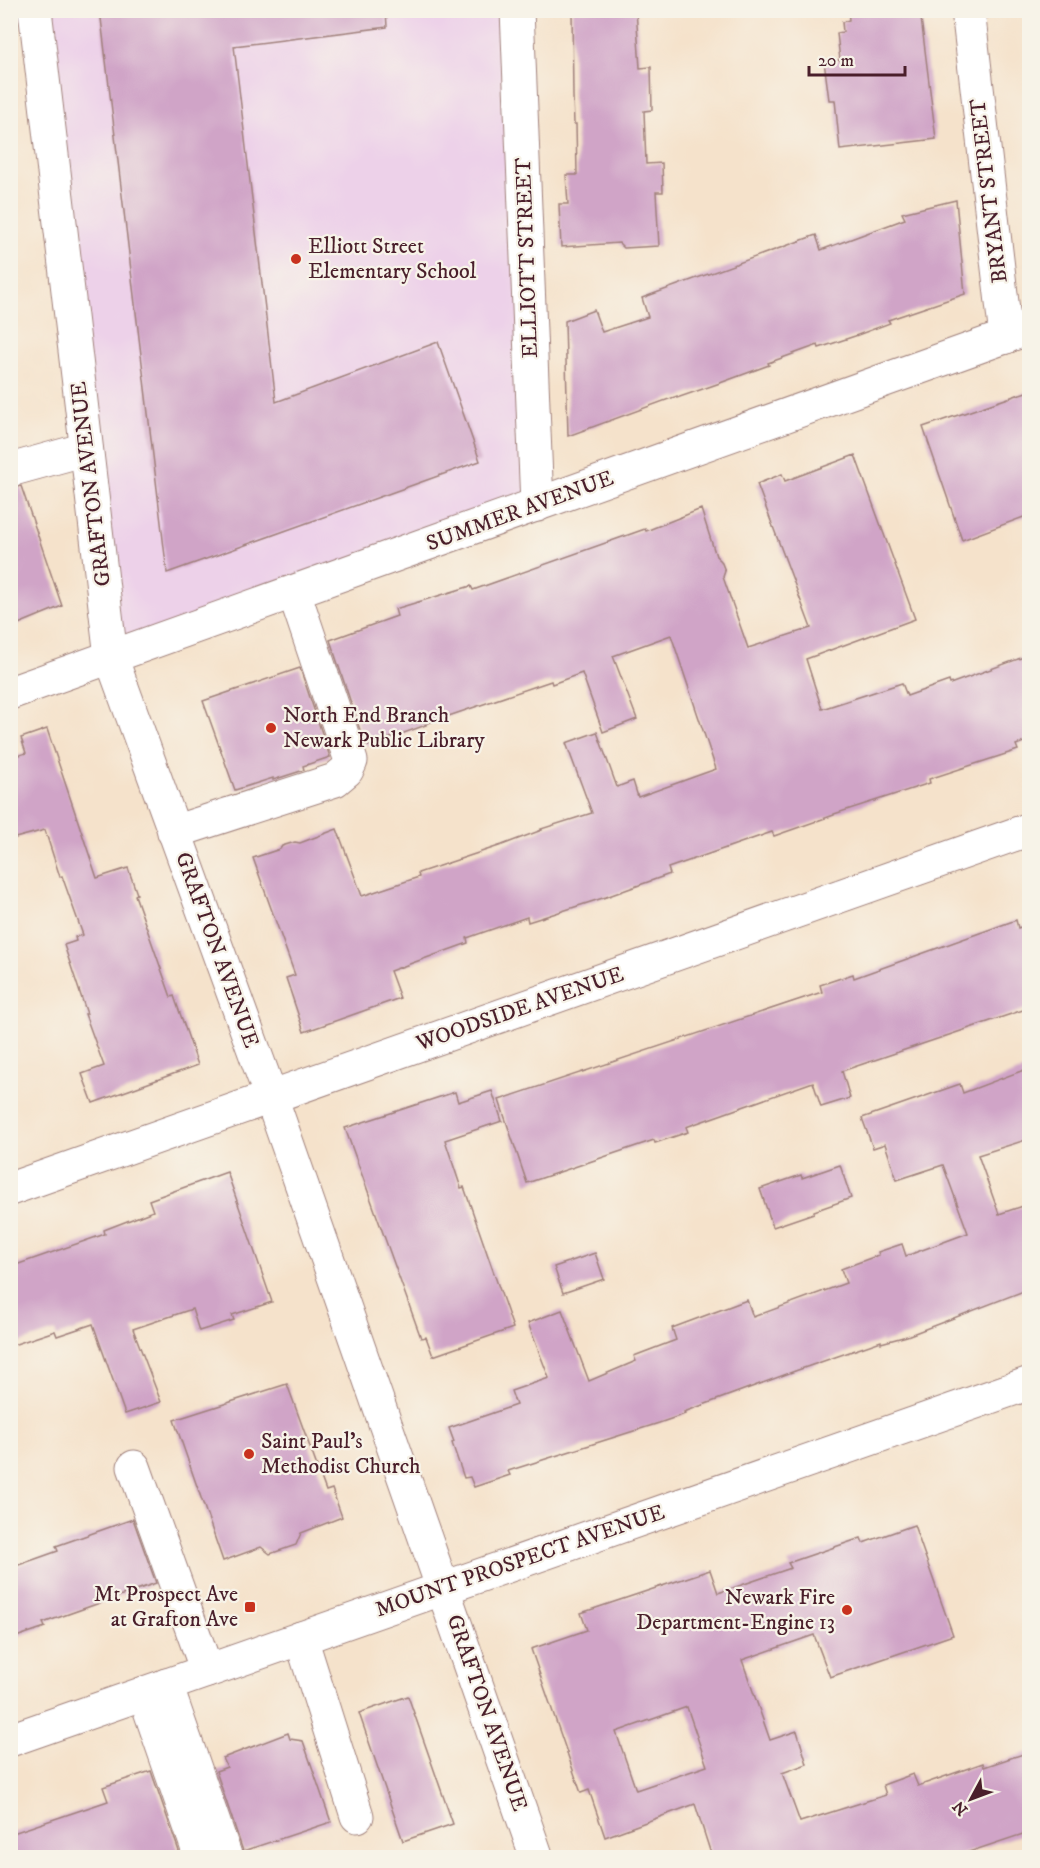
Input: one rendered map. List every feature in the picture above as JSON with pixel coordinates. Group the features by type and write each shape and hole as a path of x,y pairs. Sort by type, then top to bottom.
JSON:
{"street":[{"name":"GRAFTON AVENUE","path":"35,10 111,657 271,1097 537,1857"},
{"name":"ELLIOTT STREET","path":"517,10 537,505"},
{"name":"BRYANT STREET","path":"968,10 1018,333"},
{"name":"SUMMER AVENUE","path":"10,693 1018,333"},
{"path":"10,470 86,449"},
{"path":"174,832 335,780 347,770 351,761 294,592"},
{"name":"WOODSIDE AVENUE","path":"10,1189 1029,829"},
{"name":"MOUNT PROSPECT AVENUE","path":"10,1740 1029,1383"},
{"path":"134,1467 207,1671"},
{"path":"301,1638 357,1816"},
{"path":"155,1689 201,1857"},
{"path":"155,1689 226,1857"}],"shaded area":[{"name":"Elliott Street Elementary School","path":"45,11 508,11 529,508 119,655"}],"building":[{"path":"100,10 386,10 387,27 234,46 276,402 438,342 480,461 167,573"},
{"path":"572,10 636,10 640,68 651,67 652,110 644,111 646,164 662,163 663,192 656,192 659,246 624,248 619,243 561,247 559,204 568,204 566,175 577,175"},
{"path":"848,10 920,10 936,139 840,150 835,100 829,100 824,61 840,60 837,33 843,32 842,22 849,20"},
{"path":"956,200 965,294 888,320 890,323 855,336 819,348 818,345 720,383 677,398 677,396 568,436 565,321 594,310 602,332 648,317 642,298 816,235 821,250 905,219 902,213"},
{"path":"1029,391 1029,515 962,540 923,427"},
{"path":"855,455 915,619 806,659 822,709 902,683 907,696 949,681 950,684 1029,655 1029,740 1016,745 1018,750 929,779 930,783 774,836 772,832 668,868 670,874 606,897 528,922 527,917 467,938 468,943 390,971 400,998 304,1032 286,978 295,975 253,858 280,849 282,846 295,842 300,843 337,829 362,896 419,877 418,873 592,813 566,743 597,732 617,787 633,781 638,797 716,769 671,635 613,656 637,719 603,732 582,673 552,684 551,681 368,746 365,745 330,640 397,616 395,609 471,586 473,590 645,529 646,531 701,509 716,556 725,571 723,577 748,648 811,628 757,484 782,474 785,481"},
{"path":"21,486 62,606 16,625 10,611 10,488"},
{"name":"North End Branch Newark Public Library","path":"300,668 330,757 303,766 304,770 235,790 203,701"},
{"path":"47,729 97,878 128,868 137,894 135,895 171,997 174,996 198,1065 93,1103 82,1074 104,1066 64,945 76,941 75,937 83,935 62,876 60,877 45,830 15,838 10,819 10,758 26,753 21,738"},
{"path":"1016,920 1018,928 1029,924 1029,1008 842,1071 850,1098 821,1107 813,1082 686,1127 688,1132 655,1143 654,1140 527,1183 499,1100 822,992 820,985 853,974 854,978"},
{"path":"1029,1068 1029,1139 978,1155 999,1214 1029,1204 1029,1289 907,1336 881,1343 881,1341 795,1371 684,1412 685,1414 508,1471 510,1475 474,1487 470,1477 464,1478 449,1428 516,1405 511,1391 549,1378 528,1323 562,1310 589,1381 636,1361 634,1356 676,1340 672,1328 747,1300 753,1317 846,1283 841,1269 879,1255 878,1252 902,1244 906,1256 968,1233 943,1165 897,1180 885,1144 873,1148 862,1118 960,1084 963,1093"},
{"path":"492,1091 502,1121 445,1140 461,1188 464,1187 513,1328 433,1356 426,1337 421,1338 345,1128 455,1092 458,1102"},
{"path":"840,1165 851,1198 773,1227 760,1189"},
{"path":"227,1172 272,1302 232,1315 234,1320 199,1331 192,1309 133,1329 161,1402 125,1414 93,1324 57,1336 55,1331 10,1346 10,1267 105,1234 104,1230 153,1211 149,1200"},
{"path":"595,1253 604,1279 563,1293 554,1267"},
{"name":"Saint Paul's Methodist Church","path":"287,1384 326,1491 332,1489 342,1517 301,1533 296,1545 270,1554 261,1547 223,1561 174,1420"},
{"path":"133,1519 156,1583 43,1623 45,1627 16,1637 10,1622 10,1568 58,1551 56,1546"},
{"path":"914,1525 953,1635 830,1677 814,1635 742,1660 770,1740 797,1731 807,1764 782,1773 800,1822 886,1795 883,1785 913,1774 918,1786 983,1763 984,1767 1029,1752 1029,1832 954,1857 712,1857 695,1804 605,1837 589,1790 581,1793 531,1649 587,1630 581,1613 710,1570 718,1593 791,1568 788,1563 861,1538 863,1543","holes":["687,1707 707,1766 636,1790 616,1732"]},
{"path":"408,1696 453,1824 403,1841 359,1713"},
{"path":"288,1733 290,1739 303,1741 331,1822 243,1851 216,1771 227,1767 223,1758"},
{"path":"151,1771 181,1857 10,1857 10,1834 108,1801 103,1787"}],"place":[{"name":"Elliott Street Elementary School","path":"296,259"},
{"name":"North End Branch Newark Public Library","path":"271,728"},
{"name":"Saint Paul's Methodist Church","path":"249,1454"},
{"name":"Mt Prospect Ave at Grafton Ave","path":"250,1607"},
{"name":"Newark Fire Department-Engine 13","path":"847,1610"}]}
